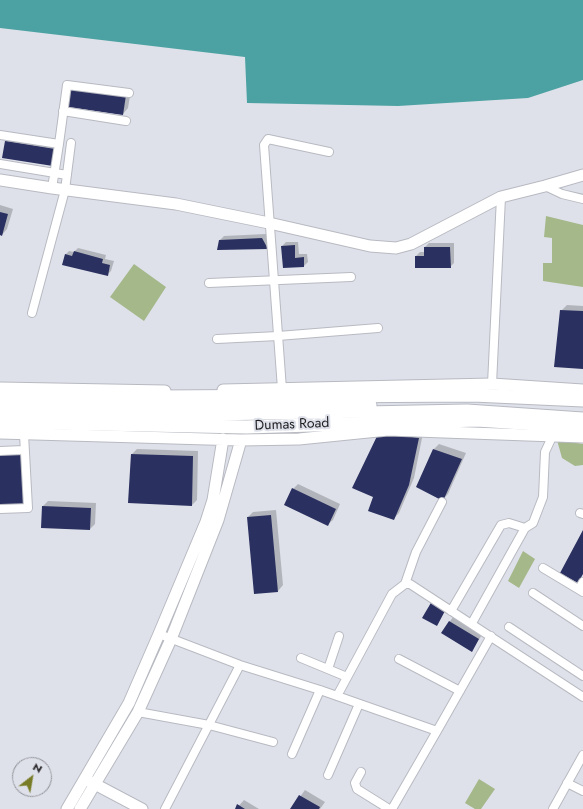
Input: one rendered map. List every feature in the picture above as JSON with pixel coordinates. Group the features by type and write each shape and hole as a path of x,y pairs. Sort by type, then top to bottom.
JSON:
{"main road":[{"name":"Dumas Road","path":"0,398 473,395 583,400"},
{"name":"Dumas Road","path":"0,422 246,427 477,420 583,427"}],"street":[{"path":"50,188 59,144 67,84 129,93"},
{"path":"63,111 126,121"},
{"path":"0,135 59,144"},
{"path":"282,389 269,223 265,141 273,140 329,152"},
{"path":"32,313 65,190 70,144"},
{"path":"0,164 67,175"},
{"path":"0,180 176,204 370,246 396,248 412,244 501,197 545,186 583,174"},
{"path":"545,186 568,195 583,198"},
{"path":"492,384 501,197"},
{"path":"209,283 351,277"},
{"path":"217,339 378,328"},
{"path":"0,388 190,391 492,384 583,390"},
{"path":"0,405 148,406 475,404 583,411"},
{"path":"0,413 162,416 467,410 583,418"},
{"path":"0,433 224,440 299,439 388,430 442,431 552,437 567,435 583,436"},
{"path":"0,509 28,508 24,434"},
{"path":"472,624 525,528 533,523 540,508 543,497 545,452 552,437"},
{"path":"80,809 159,634 206,522 224,440"},
{"path":"67,809 91,782 138,712 171,638 218,520 241,440"},
{"path":"0,450 24,450"},
{"path":"337,696 392,594 405,584 416,552 442,502"},
{"path":"451,611 501,525 509,523 525,528"},
{"path":"543,568 582,588"},
{"path":"405,584 410,584 583,697"},
{"path":"532,593 583,626"},
{"path":"509,627 583,676"},
{"path":"159,634 240,665 320,690 437,731"},
{"path":"328,669 339,636"},
{"path":"392,809 491,636"},
{"path":"301,658 347,677"},
{"path":"399,659 460,691"},
{"path":"165,809 240,665"},
{"path":"292,754 320,690"},
{"path":"328,775 358,704"},
{"path":"138,712 209,725 273,742"},
{"path":"553,809 583,755"},
{"path":"361,772 355,783 357,789 389,809"},
{"path":"91,782 142,809"},
{"path":"567,783 583,791"}],"green space":[{"path":"546,216 583,225 583,287 543,281 543,263 552,263 552,238 544,237"},
{"path":"134,264 166,287 144,321 110,297"},
{"path":"557,440 583,444 583,465 575,466 562,458"},
{"path":"523,551 535,559 519,588 508,581"},
{"path":"479,779 495,789 481,809 475,809 465,803"}],"water":[{"path":"0,0 583,0 583,80 528,98 398,106 247,103 245,57 0,28"}],"building":[{"path":"71,87 126,95 123,115 68,107"},
{"path":"5,141 55,149 53,166 2,158"},
{"path":"0,212 8,214 2,236 0,235"},
{"path":"262,238 268,249 217,250 219,240"},
{"path":"295,245 295,258 304,257 304,267 283,268 281,246"},
{"path":"424,247 450,247 451,268 415,268 415,256 424,256"},
{"path":"74,251 103,259 102,263 110,265 108,276 62,265 65,254 72,256"},
{"path":"560,310 583,311 583,369 554,367"},
{"path":"379,432 419,438 409,485 394,520 368,511 373,497 352,488"},
{"path":"433,449 462,459 443,501 416,487"},
{"path":"22,453 25,506 0,507 0,454"},
{"path":"131,454 193,456 192,506 128,503"},
{"path":"292,488 336,509 328,526 284,505"},
{"path":"42,506 91,508 90,530 41,528"},
{"path":"271,515 278,592 254,594 247,517"},
{"path":"583,530 583,574 578,583 560,573"},
{"path":"432,601 446,609 437,626 422,618"},
{"path":"449,621 479,639 472,652 441,633"},
{"path":"299,795 320,807 319,809 290,809"},
{"path":"237,804 245,809 235,809"}]}
